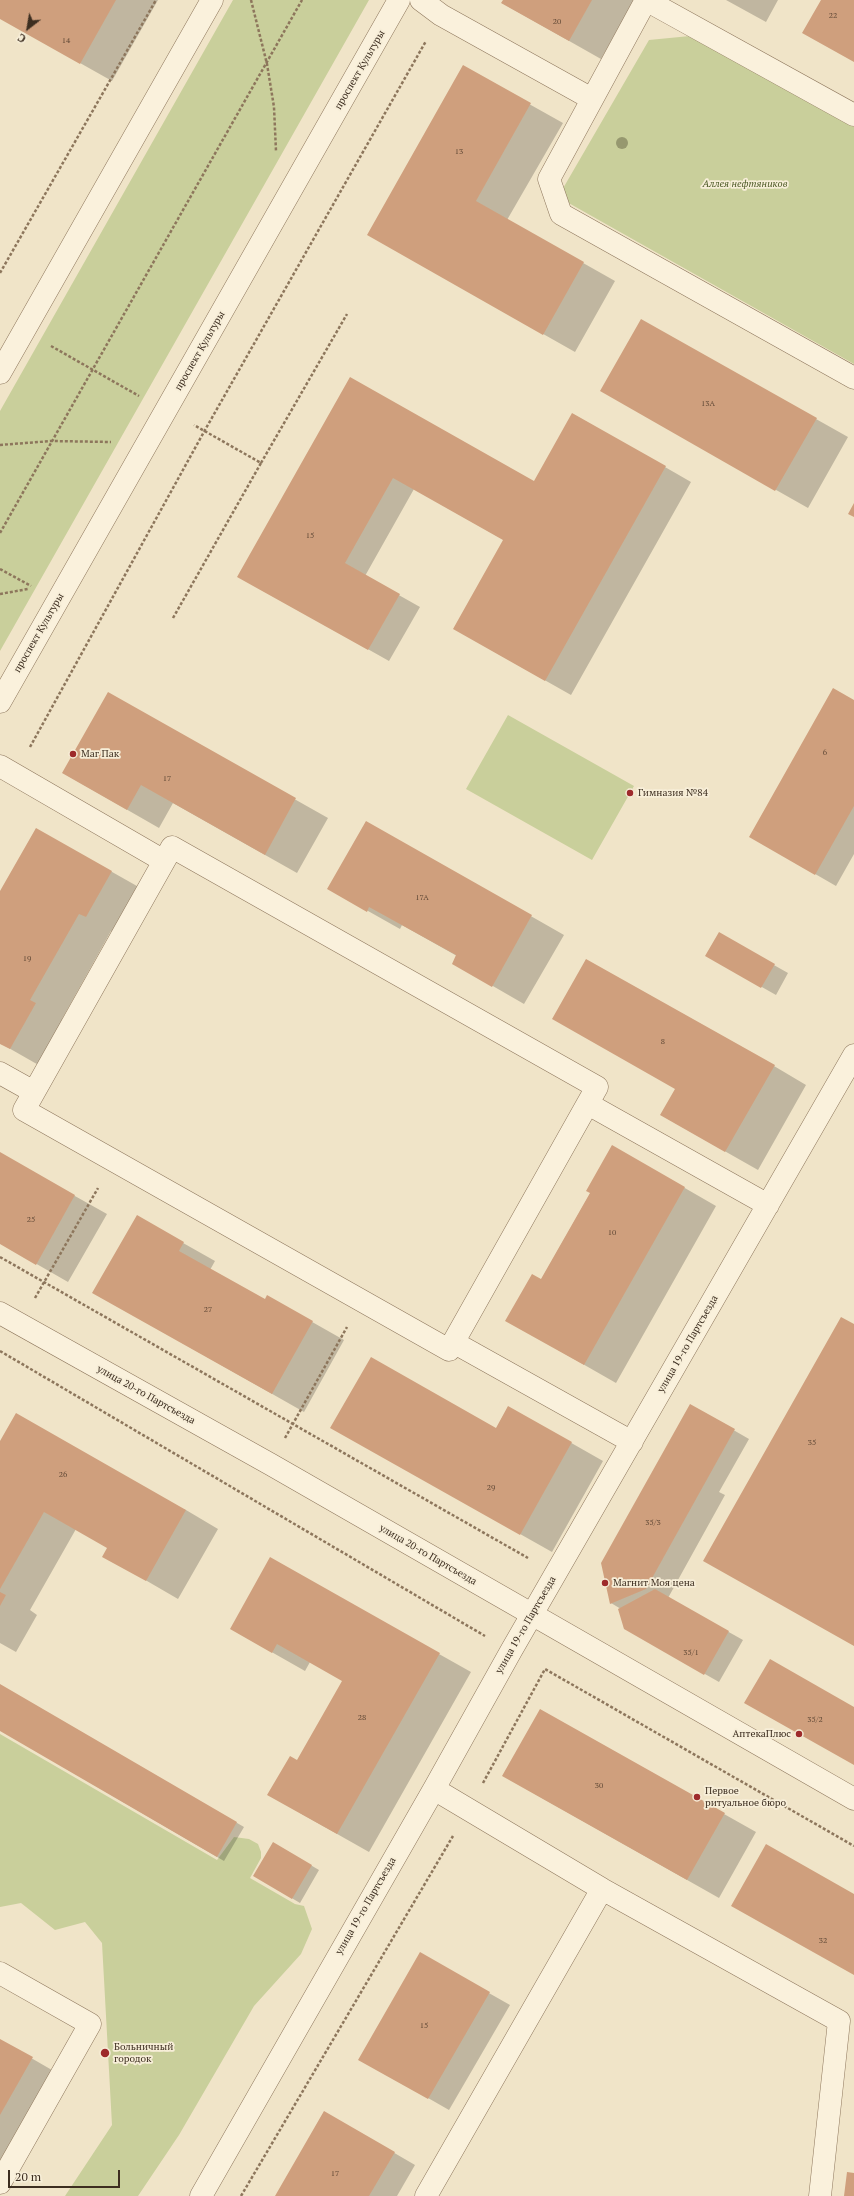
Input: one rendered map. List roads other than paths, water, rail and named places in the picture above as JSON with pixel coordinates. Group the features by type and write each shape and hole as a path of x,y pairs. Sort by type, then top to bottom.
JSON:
{"street":[{"path":"0,373 212,0"},
{"name":"проспект Культуры","path":"0,702 399,0"},
{"path":"421,0 441,15 592,99"},
{"path":"854,115 646,0 549,179 561,214 854,378"},
{"path":"7,770 164,861"},
{"path":"172,847 597,1087 449,1350 24,1110 34,1092 172,847"},
{"name":"улица 19-го Партсъезда","path":"201,2196 434,1790 511,1651 854,1055"},
{"path":"0,1073 34,1092"},
{"path":"588,1104 768,1205"},
{"name":"улица 20-го Партсъезда","path":"0,1313 270,1464 854,1799"},
{"path":"453,1342 632,1442"},
{"path":"434,1790 602,1889 839,2021 820,2196"},
{"path":"426,2196 602,1889"},
{"path":"0,1973 90,2024 0,2183"}],"place":[{"name":"Маг Пак","path":"73,754"},
{"name":"Гимназия №84","path":"630,793"},
{"name":"Магнит Моя цена","path":"605,1583"},
{"name":"АптекаПлюс","path":"799,1734"},
{"name":"Первое ритуальное бюро","path":"697,1797"},
{"name":"Больничный городок","path":"105,2053"}],"park label":[{"name":"Аллея нефтяников","path":"745,184"}]}
